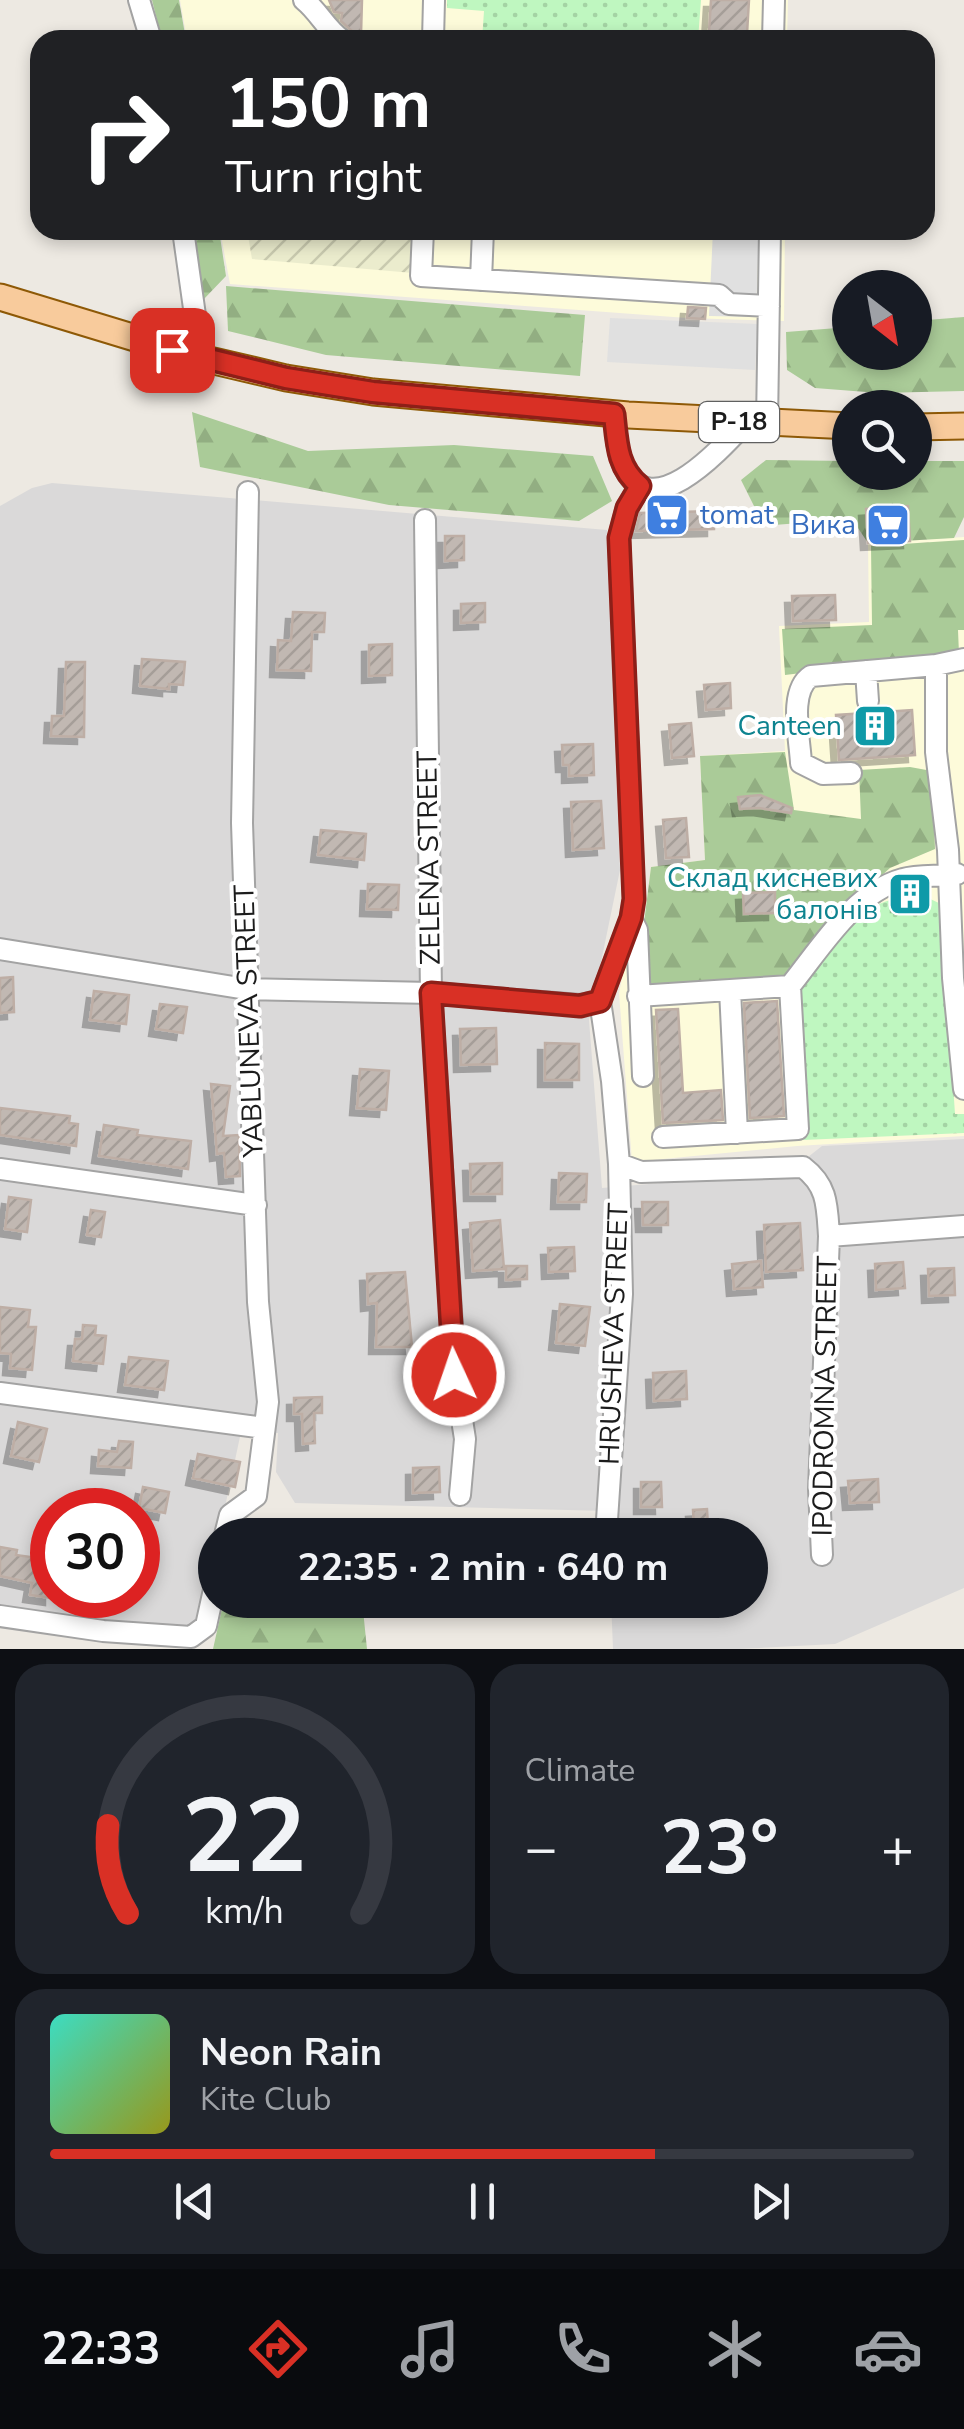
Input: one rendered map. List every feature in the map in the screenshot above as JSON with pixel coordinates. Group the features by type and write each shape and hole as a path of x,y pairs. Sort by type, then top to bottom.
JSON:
{"main road":[{"name":"Р-18","path":"0,298 200,358 286,378 373,392 614,414 832,425"},
{"path":"932,427 964,426"}],"street":[{"path":"139,0 148,30"},
{"path":"304,0 316,9 329,30"},
{"path":"432,30 434,0"},
{"path":"773,30 774,0"},
{"path":"184,240 200,358"},
{"path":"423,240 421,276 719,296 728,304 769,306"},
{"path":"482,280 483,240"},
{"path":"614,414 622,464 630,478 640,486 658,490 680,482 756,423 769,306 770,240"},
{"name":"HRUSHEVA STREET","path":"607,1518 622,1294 619,1164 600,1001 631,918 634,899 619,538 627,508 640,486"},
{"name":"YABLUNEVA STREET","path":"229,1518 256,1496 268,1402 258,1302 246,989 242,692 248,492"},
{"name":"ZELENA STREET","path":"425,520 431,993 454,1375 465,1439 460,1495"},
{"path":"850,773 822,774 801,763 800,684 810,676 936,666 964,659"},
{"path":"936,666 936,752 954,874 953,978 964,1089"},
{"path":"866,671 868,701"},
{"path":"663,1138 798,1129 790,986 858,904 903,879 954,874"},
{"path":"631,918 637,930 643,1076"},
{"path":"0,949 246,989 431,993 580,1006 600,1001"},
{"path":"638,996 790,986"},
{"path":"730,990 737,1133"},
{"name":"IPODROMNA STREET","path":"619,1164 640,1172 803,1167 818,1178 827,1196 829,1236 819,1489 822,1555"},
{"path":"0,1170 256,1205"},
{"path":"829,1236 964,1226"},
{"path":"0,1393 264,1428"},
{"path":"0,1616 103,1631 191,1637 206,1626 208,1618"}],"shaded area":[{"path":"180,0 788,0 787,30 185,30"},
{"path":"222,240 785,240 784,321 687,318 230,284"},
{"path":"713,240 759,240 756,317 709,316"},
{"path":"610,318 758,324 755,370 607,362"},
{"path":"52,483 607,530 620,870 589,1020 602,1188 789,1172 822,1146 964,1139 964,1588 835,1644 613,1649 612,1618 768,1618 768,1518 608,1518 608,1511 295,1503 276,1472 278,1433 241,1432 223,1518 198,1518 200,1625 190,1629 95,1618 160,1618 160,1488 30,1488 30,1610 0,1607 0,506 32,488"},
{"path":"964,537 964,1136 797,1146 632,1162 619,993 632,929 643,931 651,867 705,860 700,756 785,751 779,626 869,622 868,543"}],"green space":[{"path":"152,0 179,0 184,30 160,30"},
{"path":"447,0 701,0 699,30 483,30 484,11 447,8"},
{"path":"195,240 221,240 226,276 204,299"},
{"path":"249,240 415,240 413,273 252,259"},
{"path":"226,286 585,315 580,376 326,355 228,331"},
{"path":"964,317 964,391 815,388 787,370 786,332 832,328 832,370 932,370 932,320"},
{"path":"192,412 308,451 454,445 593,456 612,501 579,521 389,505 200,467"},
{"path":"766,460 832,461 832,490 932,490 932,461 964,461 964,517 954,538 868,543 852,519 774,525 755,508 741,480"},
{"path":"964,540 964,630 958,630 959,654 785,675 782,629 872,625 871,546"},
{"path":"785,752 794,810 861,819 859,770 910,767 932,771 935,849 890,868 831,921 787,975 647,985 643,931 651,867 705,860 700,756"},
{"path":"921,898 941,904 955,1114 964,1114 964,1133 803,1140 795,993 840,936 867,911 898,899 898,905 920,905"},
{"path":"220,1618 364,1618 367,1649 213,1649"}],"building":[{"path":"329,0 362,0 361,30 351,30 341,21 342,13 334,12"},
{"path":"711,0 749,0 747,30 709,30"},
{"path":"688,307 706,308 705,319 687,318"},
{"name":"Вика","path":"908,506 910,541 868,543 866,509"},
{"path":"714,511 714,529 636,531 640,513"},
{"path":"445,536 464,536 464,560 445,561"},
{"path":"835,595 836,620 793,621 792,596"},
{"path":"485,603 485,622 461,623 461,604"},
{"path":"293,612 325,613 324,632 312,632 311,671 277,670 278,640 291,641"},
{"path":"392,644 392,675 369,676 369,645"},
{"path":"142,659 185,662 183,685 169,684 169,689 140,686"},
{"path":"66,662 85,662 84,737 51,736 52,716 64,716"},
{"path":"730,683 731,708 706,710 704,685"},
{"name":"Canteen","path":"912,710 915,755 839,760 836,715"},
{"path":"691,723 694,756 672,758 669,725"},
{"path":"593,744 594,775 569,776 569,765 563,765 562,745"},
{"path":"760,795 792,808 791,813 740,809 738,797"},
{"path":"601,801 604,848 573,850 571,802"},
{"path":"686,818 689,857 666,858 663,820"},
{"path":"321,830 366,834 364,860 318,855"},
{"path":"368,884 399,885 398,910 367,909"},
{"name":"Склад кисневих балонів","path":"921,890 921,905 898,905 898,896"},
{"path":"775,892 775,913 744,914 743,893"},
{"path":"13,977 14,1012 0,1013 0,978"},
{"path":"94,991 129,995 126,1024 90,1020"},
{"path":"777,1001 784,1116 750,1118 744,1003"},
{"path":"160,1004 187,1007 183,1033 156,1029"},
{"path":"678,1009 683,1093 721,1090 723,1120 663,1123 656,1010"},
{"path":"496,1028 497,1064 461,1065 460,1029"},
{"path":"545,1043 579,1044 579,1080 545,1080"},
{"path":"360,1069 389,1071 386,1110 357,1108"},
{"path":"211,1084 230,1086 223,1136 239,1135 240,1176 226,1177 224,1153 217,1154"},
{"path":"0,1108 70,1116 69,1123 78,1124 76,1146 0,1135"},
{"path":"104,1125 138,1130 137,1135 191,1141 188,1169 99,1156"},
{"path":"502,1163 502,1194 471,1194 470,1164"},
{"path":"559,1173 587,1174 586,1202 558,1202"},
{"path":"9,1197 31,1200 27,1232 5,1229"},
{"path":"642,1202 668,1202 668,1225 643,1225"},
{"path":"91,1210 105,1212 101,1237 87,1235"},
{"path":"500,1220 504,1269 473,1271 470,1223"},
{"path":"800,1223 803,1270 766,1272 764,1225"},
{"path":"574,1247 575,1271 549,1272 548,1248"},
{"path":"761,1261 763,1287 734,1289 732,1264"},
{"path":"903,1262 905,1288 876,1290 875,1264"},
{"path":"506,1266 527,1266 527,1279 506,1280"},
{"path":"954,1268 955,1295 929,1296 928,1269"},
{"path":"405,1272 412,1347 376,1347 377,1303 368,1304 367,1274"},
{"path":"560,1304 590,1307 585,1346 556,1343"},
{"path":"0,1307 30,1310 28,1327 36,1327 32,1370 10,1368 11,1354 0,1353"},
{"path":"83,1325 96,1326 95,1335 106,1336 103,1364 73,1361 75,1339 82,1339"},
{"path":"129,1357 168,1361 164,1390 125,1385"},
{"path":"686,1371 687,1399 654,1401 653,1373"},
{"path":"322,1397 322,1413 314,1413 315,1443 303,1444 302,1414 294,1414 294,1398"},
{"path":"18,1422 47,1429 39,1462 11,1456"},
{"path":"119,1441 133,1442 131,1468 98,1466 99,1450 117,1452"},
{"path":"198,1454 240,1462 235,1487 193,1478"},
{"path":"439,1467 440,1492 413,1493 413,1468"},
{"path":"878,1479 879,1502 850,1503 848,1481"},
{"path":"641,1482 661,1482 662,1507 641,1507"},
{"path":"160,1490 169,1492 165,1513 160,1512"},
{"path":"707,1509 708,1518 693,1518 693,1510"},
{"path":"0,1547 30,1557 30,1583 0,1576"}],"place":[{"name":"tomat","path":"667,515"},
{"name":"Вика","path":"888,525"},
{"name":"Canteen","path":"875,726"},
{"name":"Склад кисневих балонів","path":"910,894"}],"route":[{"path":"172,350 286,378 373,392 614,414 622,464 640,486 627,508 619,538 634,899 631,918 600,1001 580,1006 431,993 454,1375"}]}
